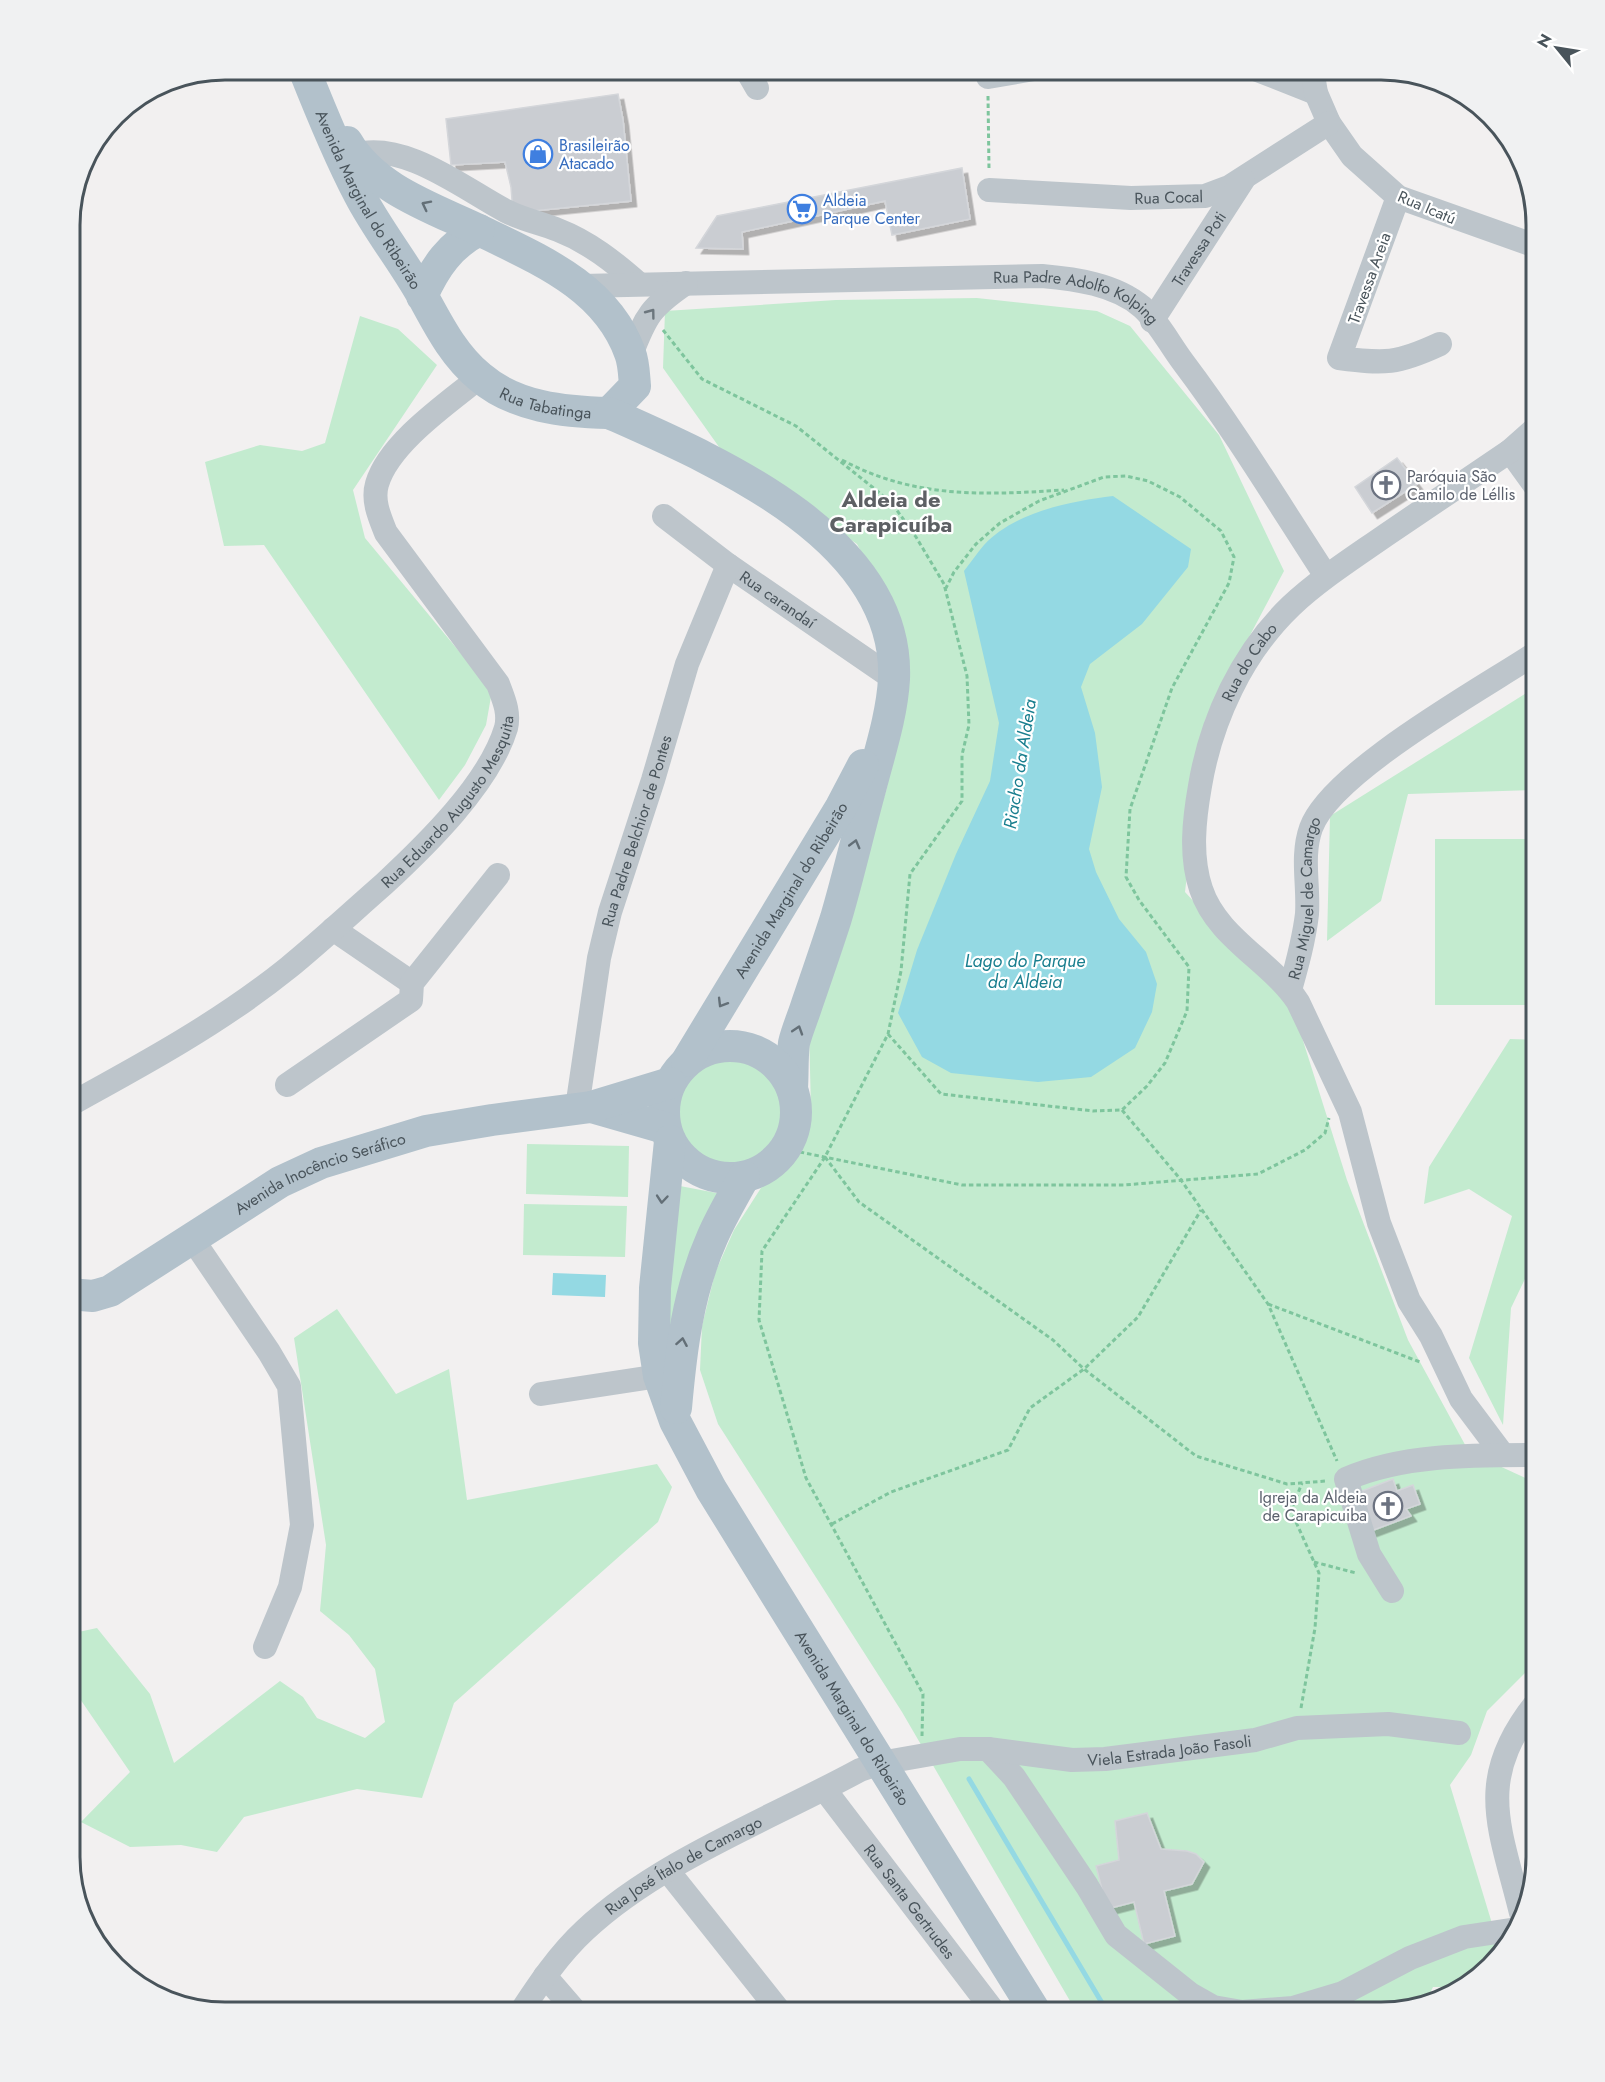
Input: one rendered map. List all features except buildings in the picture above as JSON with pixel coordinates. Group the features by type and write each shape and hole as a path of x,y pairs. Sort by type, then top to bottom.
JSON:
{"main road":[{"name":"Avenida Marginal do Ribeirão","path":"308,80 327,128 360,196 422,296"},
{"name":"Avenida Marginal do Ribeirão","path":"328,80 336,123 354,155 376,177 479,231"},
{"path":"422,296 446,254 466,237 479,231 534,256 581,286 614,320 631,355 635,386"},
{"name":"Rua Tabatinga","path":"422,296 452,346 480,377 512,396 545,407 573,412 609,413 635,386"},
{"name":"Avenida Marginal do Ribeirão","path":"635,386 686,447"},
{"name":"Avenida Marginal do Ribeirão","path":"609,413 686,447 798,514 823,533 848,558 867,586 886,625 892,649 894,679 889,717 836,916 794,1043 792,1088 794,1130 785,1149 774,1162 744,1177 726,1179 701,1172 679,1156 667,1135"},
{"name":"Avenida Marginal do Ribeirão","path":"889,717 841,807 679,1072 664,1105 667,1135 655,1288 654,1343 659,1376 675,1421 717,1499 1029,2002"},
{"path":"679,1072 705,1050 725,1046 746,1048 766,1056 781,1070 792,1088"},
{"name":"Avenida Inocêncio Seráfico","path":"80,1295 93,1296 110,1291 193,1240 280,1182 321,1163 426,1131 584,1107 679,1072"},
{"name":"Avenida Inocêncio Seráfico","path":"584,1107 667,1135"},
{"path":"675,1421 681,1346 692,1295 712,1239 744,1177"}],"street":[{"path":"1283,80 1316,93"},
{"name":"Rua Icatú","path":"1314,80 1316,93 1329,123 1352,156 1398,197 1526,242"},
{"name":"Rua Cocal","path":"989,190 1071,196 1175,198 1205,196 1244,178 1329,123"},
{"path":"354,155 366,151 386,152 460,182 507,212 583,242 610,258 639,284"},
{"name":"Travessa Poti","path":"1152,321 1244,178"},
{"name":"Travessa Areia","path":"1398,197 1339,358 1383,363 1418,354 1440,344"},
{"name":"Rua Padre Adolfo Kolping","path":"581,286 1042,276 1079,279 1115,292 1142,308 1152,321 1245,447 1326,576"},
{"path":"631,355 649,313 659,302 686,283"},
{"name":"Rua Eduardo Augusto Mesquita","path":"80,1099 172,1048 287,969 414,856 445,824 478,779 506,726 507,707 498,684 386,533 376,506 377,484 390,458 410,436 480,377"},
{"name":"Rua do Cabo","path":"1290,990 1232,936 1212,913 1201,890 1194,859 1195,815 1214,724 1235,683 1261,641 1290,607 1326,576 1521,447"},
{"name":"Rua carandaí","path":"664,516 728,565 894,679"},
{"name":"Rua Padre Belchior de Pontes","path":"584,1107 599,958 610,912 653,780 687,664 728,565"},
{"name":"Rua Miguel de Camargo","path":"1503,1455 1461,1399 1446,1372 1431,1336 1409,1302 1392,1263 1379,1223 1350,1112 1290,990 1307,912 1306,854 1311,828 1323,806 1344,783 1380,755 1526,660"},
{"path":"287,1085 411,1000 412,982 498,875"},
{"path":"333,929 412,982"},
{"path":"193,1240 269,1352 289,1386 302,1525 290,1587 265,1647"},
{"path":"541,1395 659,1376"},
{"path":"1390,1588 1370,1554 1346,1479 1369,1470 1422,1461 1526,1455"},
{"path":"1518,1902 1495,1806 1505,1749 1526,1718"},
{"name":"Viela Estrada João Fasoli","path":"880,1763 960,1749 988,1749 1041,1758 1105,1759 1255,1740 1297,1728 1388,1724 1459,1733"},
{"path":"988,1749 1014,1777 1087,1886 1116,1935 1190,1994 1204,2002"},
{"name":"Rua José Ítalo de Camargo","path":"527,2002 545,1976 584,1932 614,1905 668,1871 880,1763"},
{"name":"Rua Santa Gertrudes","path":"825,1790 987,2002"},
{"path":"668,1871 772,2002"},
{"path":"1313,2002 1343,1993 1410,1958 1464,1937 1506,1931"},
{"path":"545,1976 567,2002"}],"path":[{"path":"988,80 989,190"},
{"path":"833,455 883,478 932,491 992,494 1068,489"},
{"path":"888,1034 942,1094 1093,1111 1122,1110 1147,1086 1165,1063 1187,1011 1189,967 1138,900 1126,878 1130,809 1172,688 1230,583 1234,557 1221,531 1180,498 1149,481 1125,476 1104,477 1068,489 1000,523 976,544 954,572 945,590"},
{"path":"825,1157 859,1202 1053,1340 1084,1369 1196,1456 1287,1484 1346,1479 1268,1304 1180,1180 1122,1110"},
{"path":"785,1149 962,1185 1124,1185 1258,1174 1305,1150 1325,1133 1331,1113"},
{"path":"825,1157 762,1251 759,1320 806,1478 922,1694 922,1756"},
{"path":"831,1524 891,1492 1008,1450 1030,1408 1084,1369 1138,1317 1201,1210"},
{"path":"1268,1304 1446,1372"},
{"path":"1297,1728 1315,1628 1319,1573 1291,1511 1302,1483"},
{"path":"1314,1563 1345,1568 1390,1588"}],"green space":[{"path":"977,298 1097,311 1130,326 1219,435 1284,571 1205,720 1185,892 1293,1009 1347,1180 1408,1340 1469,1452 1526,1478 1526,1672 1487,1711 1471,1755 1450,1785 1497,1944 1476,1967 1447,1987 1433,1987 1427,1995 1390,2002 1071,2002 902,1712 718,1424 700,1370 702,1326 715,1273 734,1230 811,1110 809,1029 887,788 900,626 857,544 724,454 663,368 665,311 836,300"},
{"path":"360,316 398,329 437,365 353,490 365,538 492,691 486,725 465,765 439,800 264,545 224,546 205,462 260,445 302,451 325,443"},
{"path":"1526,693 1526,790 1408,794 1381,901 1327,941 1330,816"},
{"path":"1435,839 1526,839 1526,1005 1435,1005"},
{"path":"1510,1039 1526,1040 1526,1277 1511,1308 1503,1425 1469,1358 1512,1216 1469,1189 1424,1204 1429,1167"},
{"path":"730,1055 752,1059 762,1064 778,1080 783,1090 787,1112 783,1134 778,1144 762,1160 752,1165 730,1169 708,1165 698,1160 682,1144 677,1134 673,1112 677,1090 682,1080 698,1064 708,1059"},
{"path":"527,1144 629,1146 628,1197 526,1194"},
{"path":"680,1186 727,1195 666,1352 669,1282"},
{"path":"524,1204 627,1206 625,1257 523,1255"},
{"path":"337,1309 396,1394 449,1369 467,1500 657,1464 672,1487 658,1522 454,1703 422,1798 357,1789 244,1817 217,1852 181,1845 130,1847 81,1822 130,1772 80,1699 80,1632 97,1628 150,1694 174,1763 280,1681 303,1697 317,1718 365,1738 385,1722 375,1669 349,1635 320,1611 326,1545 294,1338"}],"water":[{"name":"Lago do Parque da Aldeia","path":"1113,496 1191,549 1188,567 1142,624 1090,664 1081,687 1095,733 1102,787 1089,849 1096,872 1119,919 1146,952 1157,984 1152,1012 1135,1048 1091,1077 1038,1082 951,1073 922,1057 898,1013 917,950 956,854 990,781 999,723 964,571 984,545 1011,524 1027,516 1062,505"},
{"path":"553,1273 606,1275 605,1297 552,1295"}],"waterway":[{"path":"969,1779 1101,2002"}],"place":[{"name":"Brasileirão Atacado","path":"538,154"},
{"name":"Aldeia Parque Center","path":"802,209"},
{"name":"Paróquia São Camilo de Léllis","path":"1386,485"},
{"name":"Igreja da Aldeia de Carapicuiba","path":"1388,1506"}],"district":[{"name":"Aldeia de Carapicuíba","path":"891,512"}],"water label":[{"name":"Riacho da Aldeia","path":"1020,764"}]}
